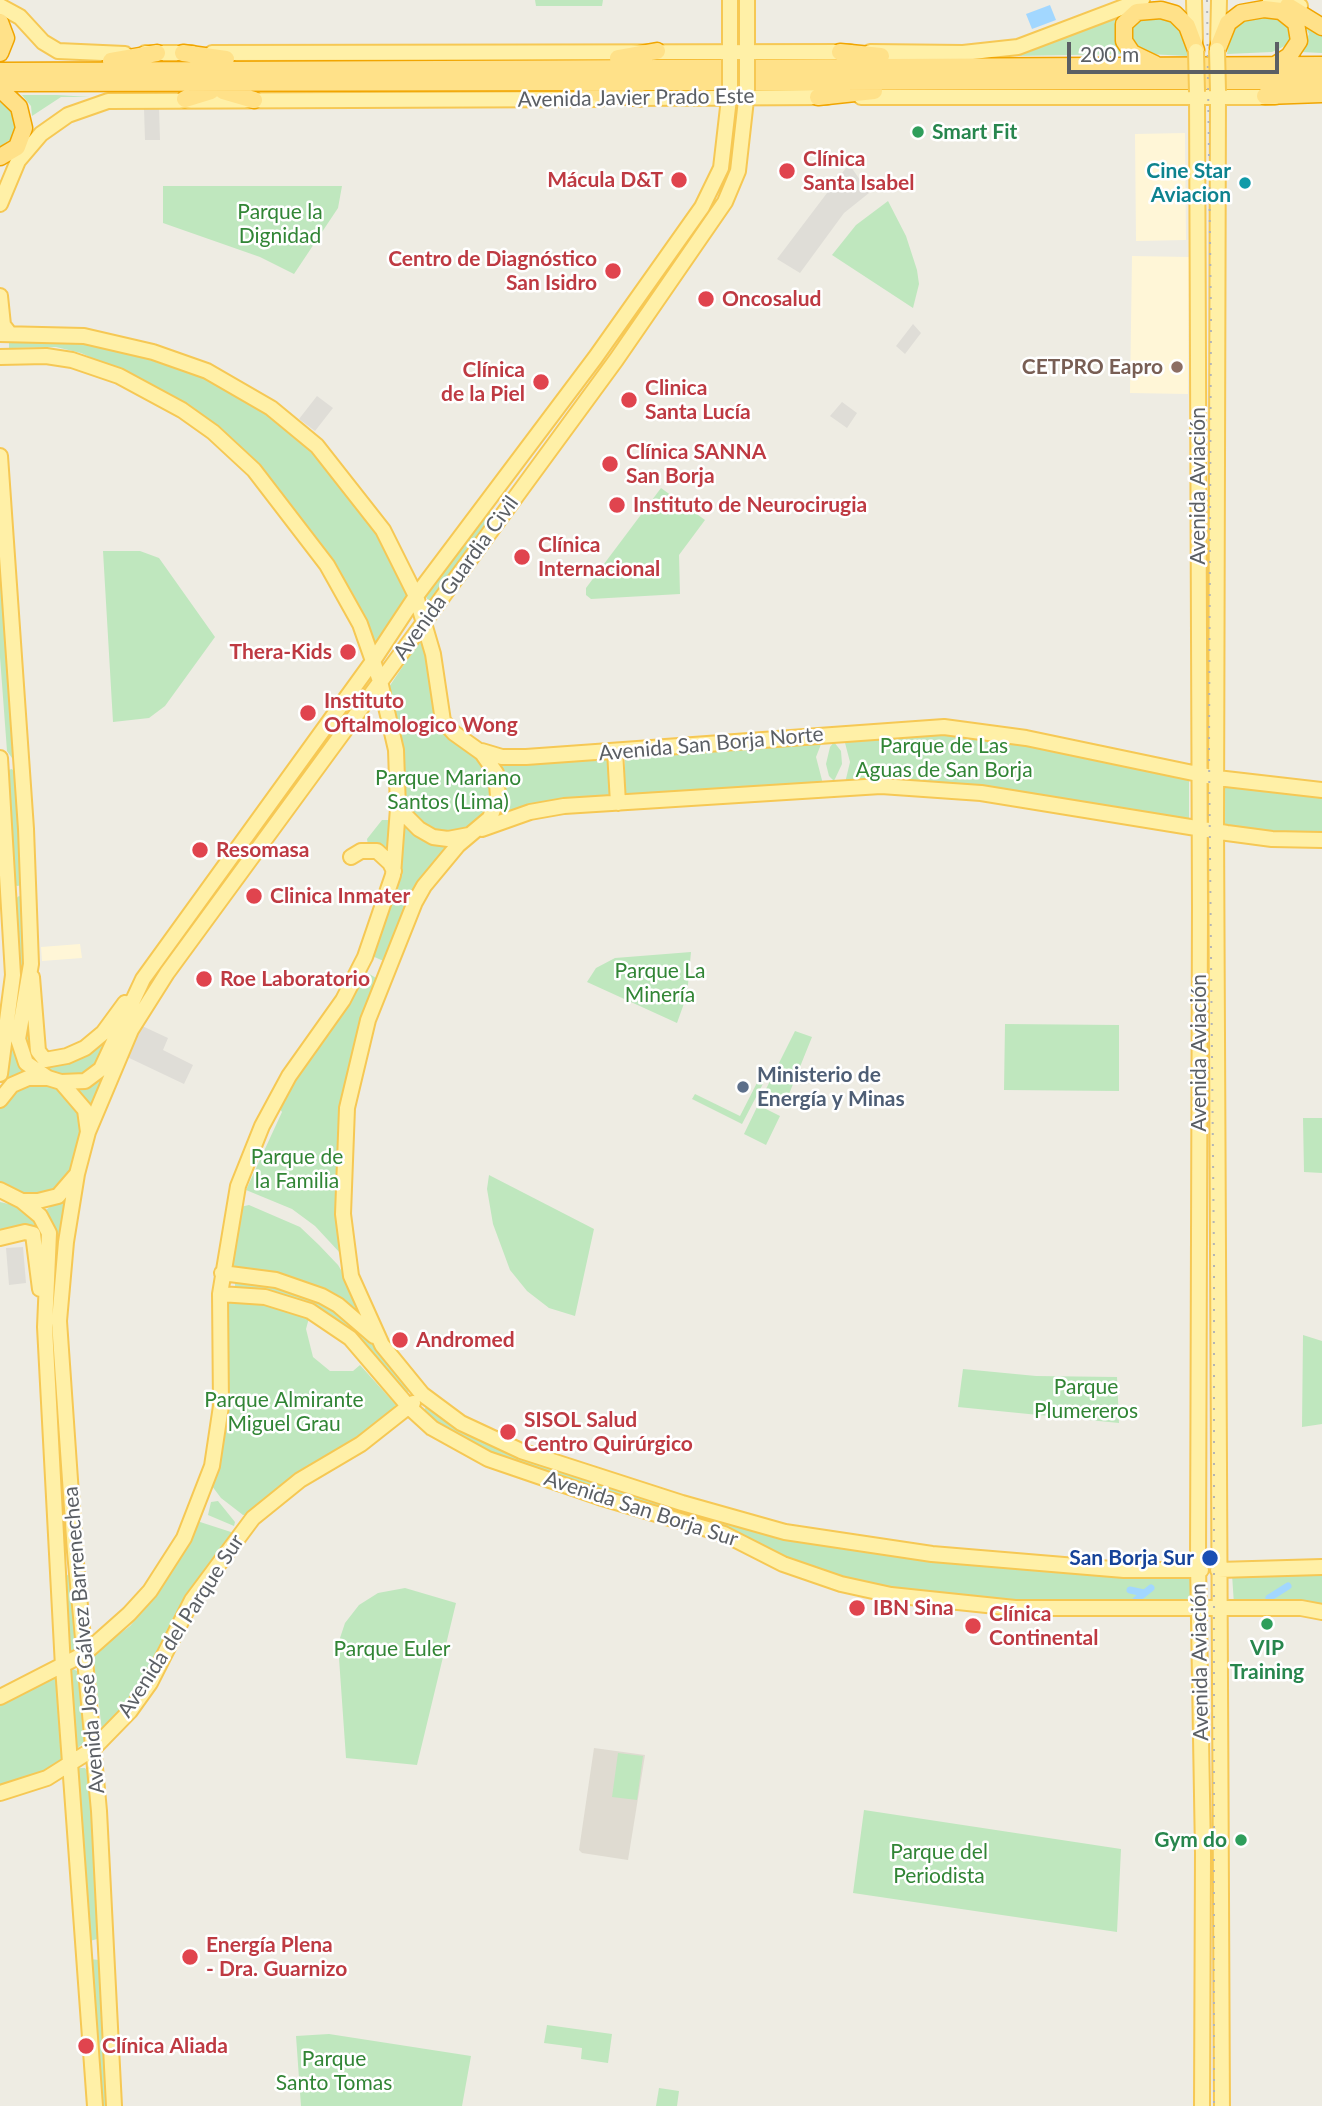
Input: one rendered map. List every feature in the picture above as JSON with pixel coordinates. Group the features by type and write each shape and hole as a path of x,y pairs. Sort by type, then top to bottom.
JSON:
{"highway":[{"path":"1271,0 1322,27"},
{"path":"1218,49 1228,23 1241,13 1264,9 1281,11 1296,23 1299,41 1289,56 1275,65"},
{"path":"1160,66 1136,55 1125,45 1122,33 1125,24 1137,12 1161,10 1175,14 1187,26 1196,50"},
{"path":"0,22 6,38 0,53"},
{"path":"435,67 472,59 620,58 657,51"},
{"path":"840,52 864,56 1014,59 1062,66"},
{"path":"26,71 55,63 120,60 157,53"},
{"path":"183,53 202,58 294,60 350,68"},
{"name":"Avenida Javier Prado Este","path":"0,71 1322,65"},
{"path":"817,97 869,91 991,90 1049,81"},
{"name":"Avenida Javier Prado Este","path":"0,83 1322,81"},
{"path":"68,83 122,90 217,91 299,90 336,82"},
{"path":"395,82 453,90 590,91 641,98"},
{"path":"0,89 17,104 24,123 19,144 12,152 0,157"},
{"path":"185,99 217,91 254,100"},
{"path":"1265,96 1322,96"}],"main road":[{"name":"Avenida Guardia Civil","path":"0,1100 19,1081 81,1082 101,1069 143,979 373,661 416,596 702,207 722,168 729,94 730,0"},
{"name":"Avenida Guardia Civil","path":"77,1174 88,1132 131,1030 167,973 282,820 380,681 616,360 725,202 738,171 747,94 747,0"},
{"path":"0,6 20,17 43,42 61,52 657,51 747,55 963,52 1018,47 1142,0"},
{"name":"Avenida Aviación","path":"1194,0 1197,94 1200,775 1199,1609 1203,1847 1202,2106"},
{"name":"Avenida Aviación","path":"1219,0 1216,832 1222,2106"},
{"path":"1271,0 1298,6 1322,19"},
{"name":"Avenida Javier Prado Este","path":"0,204 18,161 34,141 59,120 108,101 641,98 729,94 817,97 1197,94 1265,96"},
{"path":"669,254 682,264"},
{"path":"0,296 2,325 8,334 5,347 7,357 72,360 119,376 182,410 213,432 254,470 327,565 360,624 380,681 396,750 398,808 394,871 386,902 360,965 343,1000 289,1076 242,1171 231,1215 222,1273 221,1406 212,1466 184,1538 150,1591 129,1615 84,1654 0,1697"},
{"path":"8,334 84,336 152,352 206,371 271,408 317,446 369,510 416,596 425,620 443,721 492,765 499,788 494,811 475,832"},
{"path":"0,456 38,1051 45,1060 59,1059 85,1048 103,1033 143,979"},
{"name":"Avenida San Borja Norte","path":"475,748 502,757 615,751 928,726 1026,738 1217,778 1322,790"},
{"path":"0,749 11,760 20,749"},
{"path":"615,751 618,803"},
{"path":"0,758 13,975 0,1074"},
{"path":"1,779 5,768 11,765 22,780"},
{"path":"398,808 419,829 433,836 449,839 548,809 914,786 981,793 1216,832 1272,839 1322,840"},
{"name":"Avenida San Borja Sur","path":"382,1345 351,1276 343,1214 347,1108 368,1020 424,886 475,832"},
{"path":"351,857 361,851 377,851 390,863 394,871"},
{"path":"10,891 28,891"},
{"path":"31,964 21,1011 19,1049 31,1069 54,1080 85,1110 88,1132"},
{"path":"9,1196 37,1201 58,1196 77,1174"},
{"name":"Avenida José Gálvez Barrenechea","path":"77,1174 66,1242 59,1321 93,1749 114,2106"},
{"name":"Avenida José Gálvez Barrenechea","path":"9,1196 40,1216 49,1233 45,1327 63,1667 95,2106"},
{"path":"0,1238 25,1232 34,1237 45,1327"},
{"name":"Avenida San Borja Sur","path":"222,1273 276,1280 321,1296 350,1315 382,1345 422,1394 461,1423 521,1451 682,1503 785,1532 932,1554 1124,1570 1199,1570"},
{"name":"Avenida San Borja Sur","path":"220,1294 265,1297 310,1311 350,1338 409,1408 432,1428 488,1459 599,1497 724,1534 783,1564 867,1591 1015,1608 1301,1608 1322,1612"},
{"name":"Avenida del Parque Sur","path":"0,1793 47,1778 93,1749 130,1711 150,1683 192,1600 253,1518 300,1480 361,1444 409,1408 422,1394"},
{"path":"1219,1570 1322,1567"}],"shaded area":[{"path":"144,108 159,108 160,140 145,140"},
{"path":"1185,133 1186,240 1136,241 1135,134"},
{"path":"849,164 869,193 844,213 800,273 777,259"},
{"path":"1132,256 1189,257 1188,394 1130,393"},
{"path":"913,324 921,333 905,354 896,346"},
{"path":"317,396 333,408 315,431 299,419"},
{"path":"842,402 857,413 847,428 830,416"},
{"path":"80,944 82,958 42,961 41,947"},
{"path":"140,1025 168,1038 163,1050 193,1065 184,1084 125,1056"},
{"path":"23,1247 26,1283 9,1285 6,1248"},
{"path":"594,1748 645,1755 628,1860 582,1853 579,1850"}],"green space":[{"path":"535,0 603,0 602,6 536,6"},
{"path":"1129,11 1126,54 1014,56 1075,33"},
{"path":"1258,14 1289,21 1292,36 1289,44 1272,52 1227,54 1231,32 1237,24"},
{"path":"1167,15 1180,26 1188,56 1147,54 1130,44 1127,28 1134,19"},
{"path":"1301,19 1322,33 1322,53 1301,52 1309,34"},
{"path":"22,95 90,97 61,97 32,116 31,106"},
{"path":"0,96 11,105 18,124 15,136 0,147"},
{"name":"Parque la Dignidad","path":"163,186 342,186 338,208 294,274 260,257 163,223"},
{"path":"888,201 906,236 917,270 919,284 913,308 832,255 856,225"},
{"path":"9,341 91,341 128,350 204,376 282,421 320,456 368,517 412,597 376,651 267,479 163,395 108,365 81,353 56,347 9,348"},
{"path":"661,488 705,520 679,555 680,594 591,599 586,595 586,588"},
{"path":"488,507 496,514 431,606 425,595"},
{"path":"0,538 15,757 12,758 7,751 0,657"},
{"path":"103,551 140,551 159,558 215,637 165,706 149,718 113,722"},
{"name":"Parque Mariano Santos (Lima)","path":"423,636 437,723 487,767 493,788 489,809 469,829 448,834 427,828 408,806 387,690"},
{"name":"Parque de Las Aguas de San Borja","path":"948,732 1025,743 1189,779 1189,822 845,783 850,762 844,739"},
{"path":"823,739 816,757 823,784 624,796 625,754"},
{"path":"834,742 841,751 842,764 834,781 829,776 826,764"},
{"path":"609,757 611,798 498,817 505,795 504,781 496,760"},
{"path":"12,769 16,774 23,885 17,886 14,883 4,779 8,770"},
{"path":"1225,787 1322,794 1322,834 1274,832 1223,825"},
{"path":"404,819 453,844 412,892 386,962 372,956"},
{"path":"382,820 391,820 388,854 368,845 367,839"},
{"path":"19,896 26,899 24,976 14,1050 19,1064 28,1074 2,1087 10,1036 14,900"},
{"path":"185,928 189,933 92,1114 89,1104 74,1087 91,1085 98,1081 145,986"},
{"name":"Parque La Minería","path":"691,952 687,995 677,1023 587,982 596,968 615,958"},
{"name":"Parque de la Familia","path":"366,972 376,978 356,1039 338,1131 335,1214 341,1254 315,1226 292,1209 246,1190 282,1112 278,1106"},
{"path":"24,1016 32,1020 42,1061 111,1032 100,1061 85,1076 66,1078 38,1068 24,1049"},
{"path":"1005,1024 1119,1025 1119,1091 1004,1090"},
{"path":"795,1031 812,1037 785,1104 764,1093"},
{"path":"762,1073 767,1076 742,1124 692,1099 695,1094 740,1116"},
{"path":"37,1083 56,1086 78,1108 81,1131 72,1169 61,1186 28,1196 0,1182 0,1109 15,1091"},
{"path":"758,1105 780,1116 766,1145 744,1134"},
{"path":"1303,1118 1322,1118 1322,1173 1304,1172"},
{"path":"489,1175 594,1229 575,1316 549,1308 527,1291 510,1270 493,1224 487,1189"},
{"path":"69,1193 62,1244 70,1541 63,1546 43,1212"},
{"path":"0,1202 26,1208 44,1233 44,1281 38,1241 0,1234"},
{"name":"Parque de la Familia","path":"249,1205 300,1227 319,1245 338,1265 350,1285 357,1312 231,1270 240,1207"},
{"path":"235,1280 296,1290 344,1316 368,1338 411,1389 405,1395 334,1319 235,1291"},
{"name":"Parque Almirante Miguel Grau","path":"224,1300 280,1303 309,1318 306,1329 313,1357 330,1371 353,1371 360,1365 396,1405 382,1424 282,1485 249,1515 243,1515 221,1498 212,1486"},
{"path":"1303,1335 1322,1341 1322,1424 1302,1427"},
{"name":"Parque Plumereros","path":"963,1369 1036,1376 1117,1377 1119,1423 958,1407"},
{"path":"428,1405 440,1415 677,1506 675,1516 478,1448 420,1414"},
{"path":"218,1501 235,1522 234,1526 208,1515 211,1502"},
{"path":"705,1513 798,1537 1192,1574 1193,1606 1017,1604 874,1587 800,1567 703,1523"},
{"path":"197,1521 231,1532 231,1537 133,1703 102,1731 93,1654 130,1626 161,1589"},
{"path":"1322,1570 1322,1607 1234,1605 1232,1574"},
{"path":"72,1574 77,1647 69,1653 64,1576"},
{"name":"Parque Euler","path":"405,1588 456,1603 417,1765 346,1758 338,1644 345,1623 359,1605 378,1593"},
{"path":"71,1668 79,1672 85,1741 78,1748 74,1745"},
{"path":"60,1674 65,1759 29,1779 0,1785 0,1702"},
{"path":"618,1753 643,1756 637,1800 612,1797"},
{"path":"78,1768 85,1768 89,1773 99,1926 97,1939 90,1941"},
{"name":"Parque del Periodista","path":"864,1810 1121,1849 1117,1932 853,1893"},
{"path":"90,1959 99,1960 108,2106 98,2106"},
{"path":"547,2025 612,2034 608,2063 581,2059 582,2048 544,2043"},
{"name":"Parque Santo Tomas","path":"329,2034 471,2056 462,2106 301,2106 296,2036"},
{"path":"659,2088 679,2091 677,2106 656,2106"}],"water":[{"path":"1050,5 1056,20 1032,29 1026,14"}],"waterway":[{"path":"1269,1598 1288,1586"},
{"path":"1136,1600 1151,1588"},
{"path":"1130,1590 1144,1593"}],"railway":[{"path":"1207,0 1211,318 1209,752 1214,1258 1214,2106"}],"place":[{"name":"Smart Fit","path":"918,132"},
{"name":"Clínica Santa Isabel","path":"787,171"},
{"name":"Mácula D&T","path":"679,180"},
{"name":"Cine Star Aviacion","path":"1245,183"},
{"name":"Centro de Diagnóstico San Isidro","path":"613,271"},
{"name":"Oncosalud","path":"706,299"},
{"name":"CETPRO Eapro","path":"1177,367"},
{"name":"Clínica de la Piel","path":"541,382"},
{"name":"Clinica Santa Lucía","path":"629,400"},
{"name":"Clínica SANNA San Borja","path":"610,464"},
{"name":"Instituto de Neurocirugia","path":"617,505"},
{"name":"Clínica Internacional","path":"522,557"},
{"name":"Thera-Kids","path":"348,652"},
{"name":"Instituto Oftalmologico Wong","path":"308,713"},
{"name":"Resomasa","path":"200,850"},
{"name":"Clinica Inmater","path":"254,896"},
{"name":"Roe Laboratorio","path":"204,979"},
{"name":"Ministerio de Energía y Minas","path":"743,1087"},
{"name":"Andromed","path":"400,1340"},
{"name":"SISOL Salud Centro Quirúrgico","path":"508,1432"},
{"name":"San Borja Sur","path":"1210,1558"},
{"name":"IBN Sina","path":"857,1608"},
{"name":"VIP Training","path":"1267,1624"},
{"name":"Clínica Continental","path":"973,1626"},
{"name":"Gym do","path":"1241,1840"},
{"name":"Energía Plena - Dra. Guarnizo","path":"190,1957"},
{"name":"Clínica Aliada","path":"86,2046"}]}
